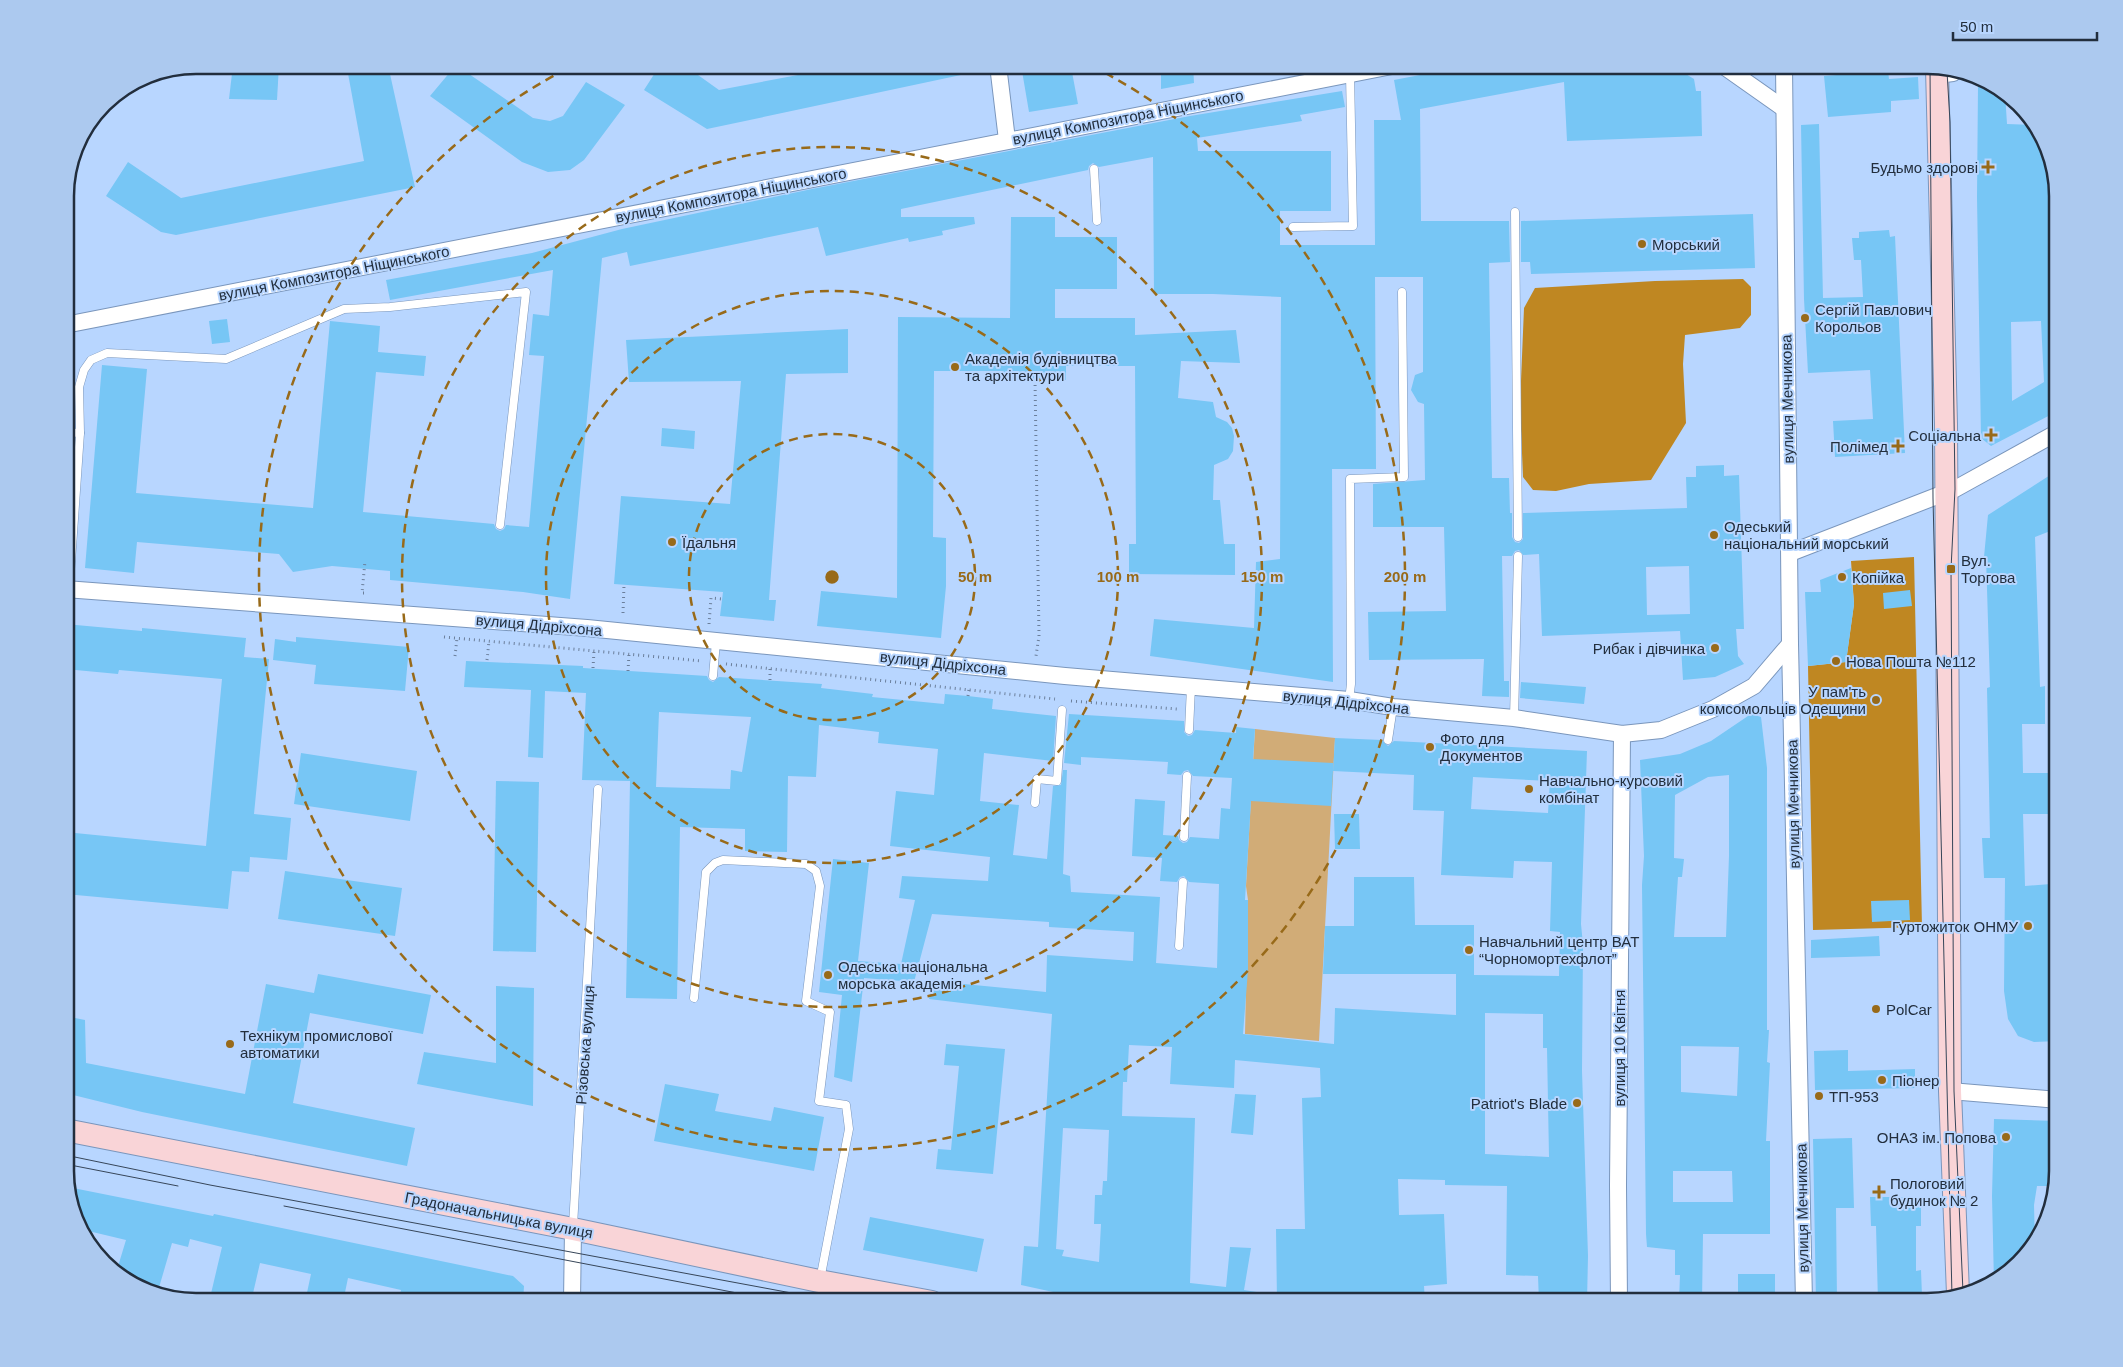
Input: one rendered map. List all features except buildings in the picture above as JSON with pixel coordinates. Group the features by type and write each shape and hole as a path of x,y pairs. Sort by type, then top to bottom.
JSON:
{"main road":[{"path":"1942,75 1950,1091 1958,1289"},
{"name":"Градоначальницька вулиця","path":"74,1132 573,1229 819,1281 865,1293"}],"street":[{"path":"999,74 1007,140"},
{"name":"вулиця Композитора Ніщинського","path":"74,323 1007,140 1085,129 1350,74"},
{"path":"1735,74 1783,108"},
{"name":"вулиця Мечникова","path":"1784,74 1790,644 1804,1293"},
{"path":"1790,554 1945,493 2049,437"},
{"name":"вулиця Дідріхсона","path":"74,591 713,637 1033,672 1349,700 1393,708 1514,718 1622,734 1661,730 1713,709 1754,686 1790,644"},
{"name":"вулиця 10 Квітня","path":"1620,1293 1618,1176 1622,734"},
{"path":"1950,1091 2049,1099"},
{"name":"Різовська вулиця","path":"572,1293 573,1229"}],"lane":[{"path":"1293,226 1353,226 1350,74"},
{"path":"1094,168 1097,221"},
{"path":"1515,212 1518,537"},
{"path":"74,505 80,433 80,387 84,370 91,360 106,353 226,359 344,309 390,307 526,292 500,525"},
{"path":"1349,700 1351,684 1350,479 1404,477 1402,292"},
{"path":"74,433 80,433"},
{"path":"1514,718 1518,556"},
{"path":"713,637 713,676"},
{"path":"1189,730 1191,687"},
{"path":"1388,740 1393,708"},
{"path":"1034,804 1037,779 1057,781 1062,710"},
{"path":"1184,836 1187,776"},
{"name":"Різовська вулиця","path":"573,1229 598,789"},
{"path":"694,998 706,872 715,863 723,860 806,864 816,871 820,886 806,1001 830,1012 819,1100 846,1105 849,1129 819,1281"},
{"path":"1179,946 1183,882"}],"path":[{"path":"1033,672 1039,636 1035,380"},
{"path":"623,613 624,585"},
{"path":"713,637 711,598 722,599"},
{"path":"438,636 714,662 1063,700 1190,711"},
{"path":"455,656 457,638"},
{"path":"486,660 489,641"},
{"path":"593,668 594,651"},
{"path":"628,671 629,654"},
{"path":"770,668 770,680"},
{"path":"968,696 969,690"}],"shaded area":[{"path":"1743,279 1751,287 1751,315 1740,328 1685,335 1683,364 1686,423 1651,480 1589,484 1556,491 1533,490 1523,477 1520,405 1524,308 1535,288 1655,281"},
{"path":"1914,557 1922,927 1813,930 1808,666 1846,662 1854,604 1851,561"},
{"path":"1255,729 1335,738 1319,1041 1245,1034 1248,900 1246,886"}],"tram line":[{"path":"1930,74 1933,498 1952,1290"},
{"path":"1947,76 1950,122 1955,489 1951,569 1954,1091 1963,1288"},
{"path":"74,1157 210,1185 792,1293"},
{"path":"74,1166 178,1186"},
{"path":"284,1206 737,1293"}],"place":[{"name":"Будьмо здорові","path":"1988,167"},
{"name":"Морський","path":"1642,244"},
{"name":"Сергій Павлович Корольов","path":"1805,318"},
{"name":"Академія будівництва та архітектури","path":"955,367"},
{"name":"Соціальна","path":"1991,435"},
{"name":"Полімед","path":"1898,446"},
{"name":"Одеський національний морський","path":"1714,535"},
{"name":"Їдальня","path":"672,542"},
{"name":"Вул. Торгова","path":"1951,569"},
{"name":"Копiйка","path":"1842,577"},
{"name":"Рибак і дівчинка","path":"1715,648"},
{"name":"Нова Пошта №112","path":"1836,661"},
{"name":"У пам'ть комсомольців Одещини","path":"1876,700"},
{"name":"Фото для Документов","path":"1430,747"},
{"name":"Навчально-курсовий комбінат","path":"1529,789"},
{"name":"Гуртожиток ОНМУ","path":"2028,926"},
{"name":"Навчальний центр ВАТ “Чорномортехфлот”","path":"1469,950"},
{"name":"Одеська національна морська академія","path":"828,975"},
{"name":"PolCar","path":"1876,1009"},
{"name":"Технікум промислової автоматики","path":"230,1044"},
{"name":"Піонер","path":"1882,1080"},
{"name":"ТП-953","path":"1819,1096"},
{"name":"Patriot's Blade","path":"1577,1103"},
{"name":"ОНАЗ ім. Попова","path":"2006,1137"},
{"name":"Пологовий будинок № 2","path":"1879,1192"}]}
